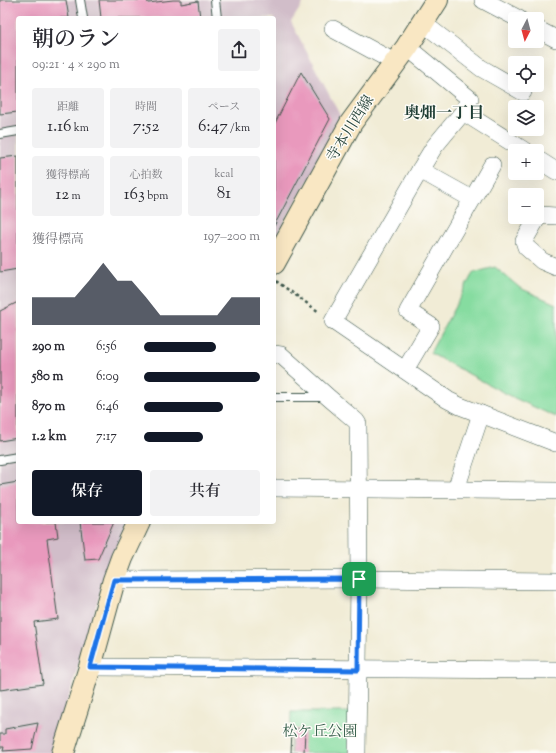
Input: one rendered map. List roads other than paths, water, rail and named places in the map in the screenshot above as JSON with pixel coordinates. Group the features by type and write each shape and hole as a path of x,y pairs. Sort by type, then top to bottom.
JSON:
{"main road":[{"name":"寺本川西線","path":"276,260 351,123 401,55 437,0"},
{"path":"63,753 90,667 114,580 122,558 138,524"}],"street":[{"path":"485,7 508,15"},
{"path":"423,23 482,68 522,95"},
{"path":"333,29 401,55 470,99 463,112 434,147 333,321 380,355 405,370 448,400 556,443"},
{"path":"544,33 556,39"},
{"path":"463,112 514,144"},
{"path":"544,163 556,171"},
{"path":"405,370 431,326 408,311 492,165"},
{"path":"420,170 472,199"},
{"path":"556,216 539,215 524,241 526,247 542,261 556,267"},
{"path":"276,354 281,355 358,424 359,579 357,753"},
{"path":"456,489 481,414"},
{"path":"276,488 556,491"},
{"path":"114,580 556,580"},
{"path":"90,667 358,670 556,670"}],"lane":[{"path":"80,0 83,16"},
{"path":"215,0 217,16"},
{"path":"0,134 16,131"},
{"path":"276,397 328,397"},
{"path":"0,460 16,457"}],"district":[{"name":"奥畑一丁目","path":"444,114"}],"park label":[{"name":"松ケ丘公園","path":"320,732"}]}
